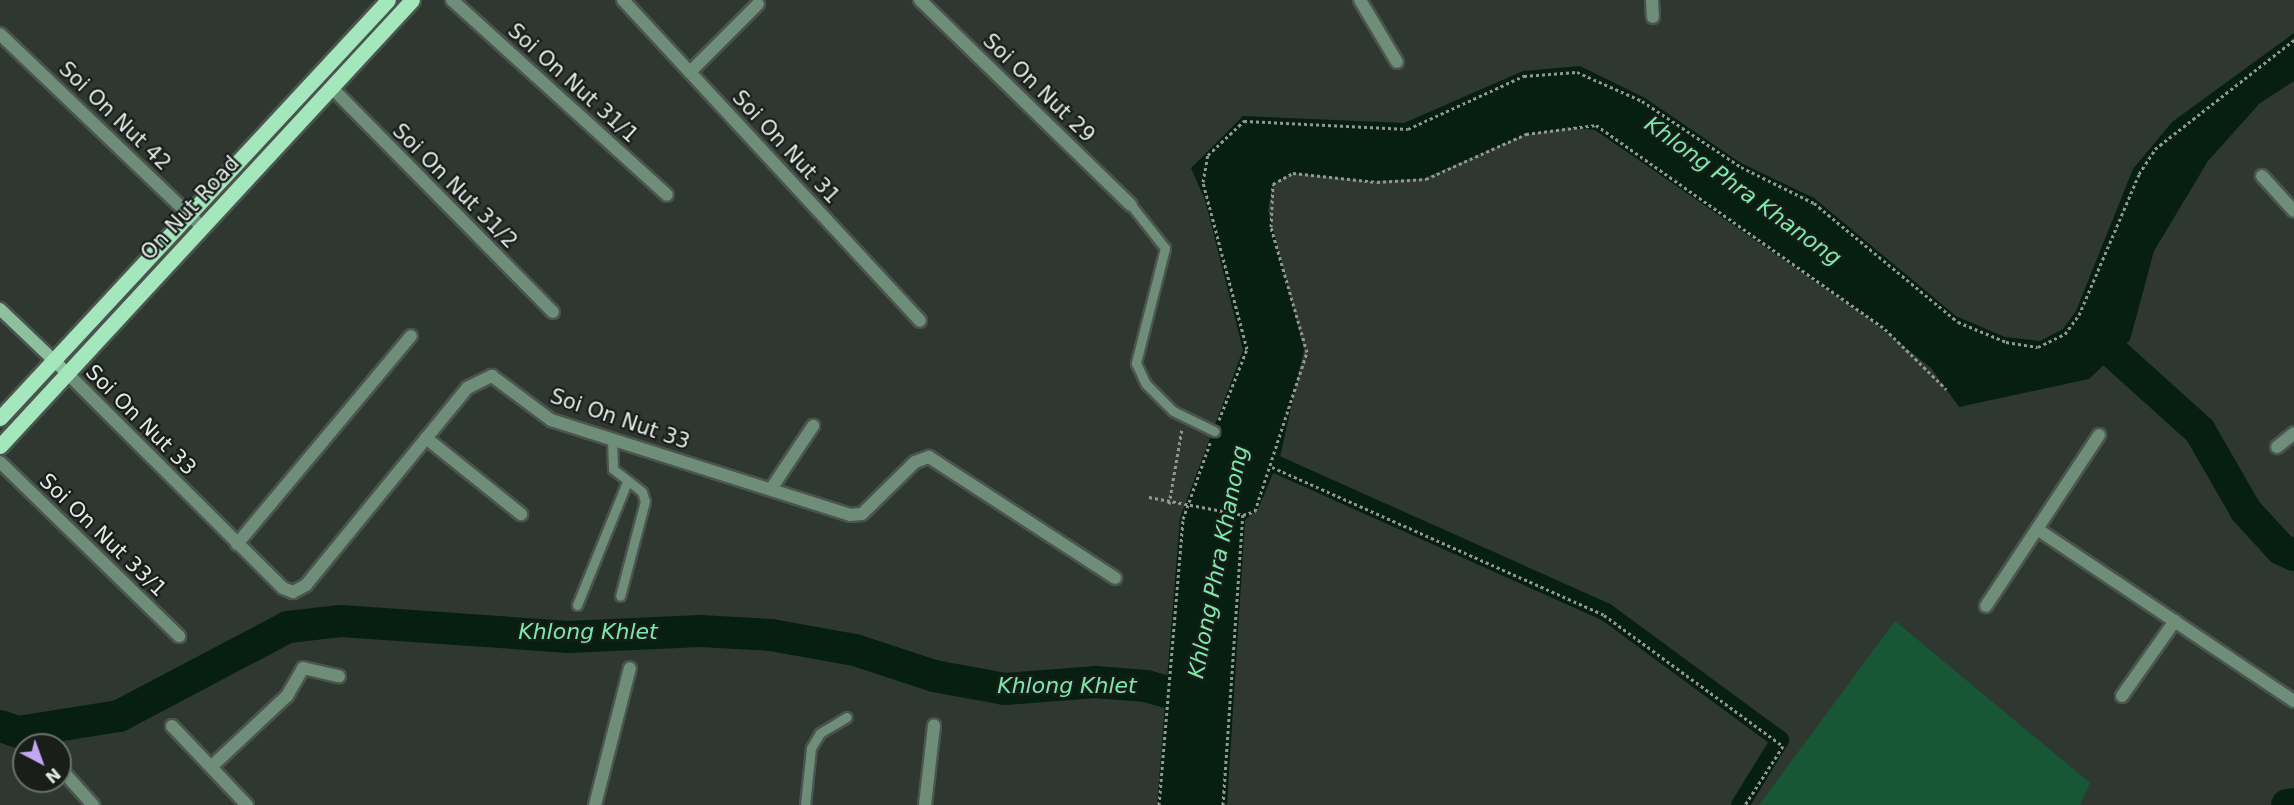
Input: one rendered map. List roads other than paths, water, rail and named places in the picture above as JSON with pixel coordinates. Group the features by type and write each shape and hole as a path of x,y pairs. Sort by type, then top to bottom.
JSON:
{"main road":[{"name":"On Nut Road","path":"0,418 388,0"},
{"name":"On Nut Road","path":"0,446 412,0"}],"street":[{"name":"Soi On Nut 31/1","path":"452,0 667,195"},
{"name":"Soi On Nut 31","path":"623,0 920,321"},
{"name":"Soi On Nut 29","path":"920,0 1131,205"},
{"path":"1360,0 1397,62"},
{"path":"1652,0 1653,17"},
{"path":"690,72 758,4"},
{"name":"Soi On Nut 42","path":"0,34 202,226"},
{"name":"Soi On Nut 31/2","path":"331,87 553,312"},
{"path":"2262,176 2294,212"},
{"path":"0,309 67,373"},
{"path":"237,544 411,336"},
{"name":"Soi On Nut 33","path":"67,373 237,544 283,588 293,592 306,585 467,388 492,376 543,416 771,489 862,514 915,462 929,457 1114,578"},
{"path":"771,489 813,426"},
{"path":"2277,447 2294,433"},
{"path":"1986,606 2099,435"},
{"path":"426,438 520,514"},
{"name":"Soi On Nut 33/1","path":"0,462 179,636"},
{"path":"2037,529 2294,701"},
{"path":"2122,696 2175,621"},
{"path":"211,767 287,696 303,668 339,676"},
{"path":"595,805 630,668"},
{"path":"172,726 247,805"},
{"path":"925,805 934,726"},
{"path":"72,781 93,805"}],"lane":[{"path":"1131,205 1165,248 1136,363 1146,384 1185,417 1212,430"},
{"path":"612,439 612,469 645,501 621,596"},
{"path":"577,605 627,482"},
{"path":"805,805 811,748 820,733 847,717"}],"water":[{"name":"Khlong Phra Khanong","path":"2294,33 2294,81 2260,103 2208,161 2154,251 2130,340 2089,379 1959,407 1931,368 1871,320 1595,130 1569,128 1524,135 1422,179 1366,181 1293,173 1273,184 1268,210 1304,350 1280,457 1258,509 1245,520 1227,805 1157,805 1180,518 1243,350 1205,200 1191,168 1243,116 1404,123 1523,71 1580,66 1645,98 1741,163 1814,198 1956,316 2005,337 2040,341 2063,329 2076,311 2133,169 2172,122"}],"waterway":[{"path":"2098,339 2200,431 2246,511 2281,549 2294,555"},
{"name":"Khlong Phra Khanong","path":"1255,455 1606,612 1780,740 1740,805"},
{"name":"Khlong Khlet","path":"0,726 18,732 119,716 288,627 341,621 569,637 700,631 771,635 855,650 934,676 1005,689 1095,682 1146,686 1192,699"},
{"path":"2287,805 2294,804"}]}
